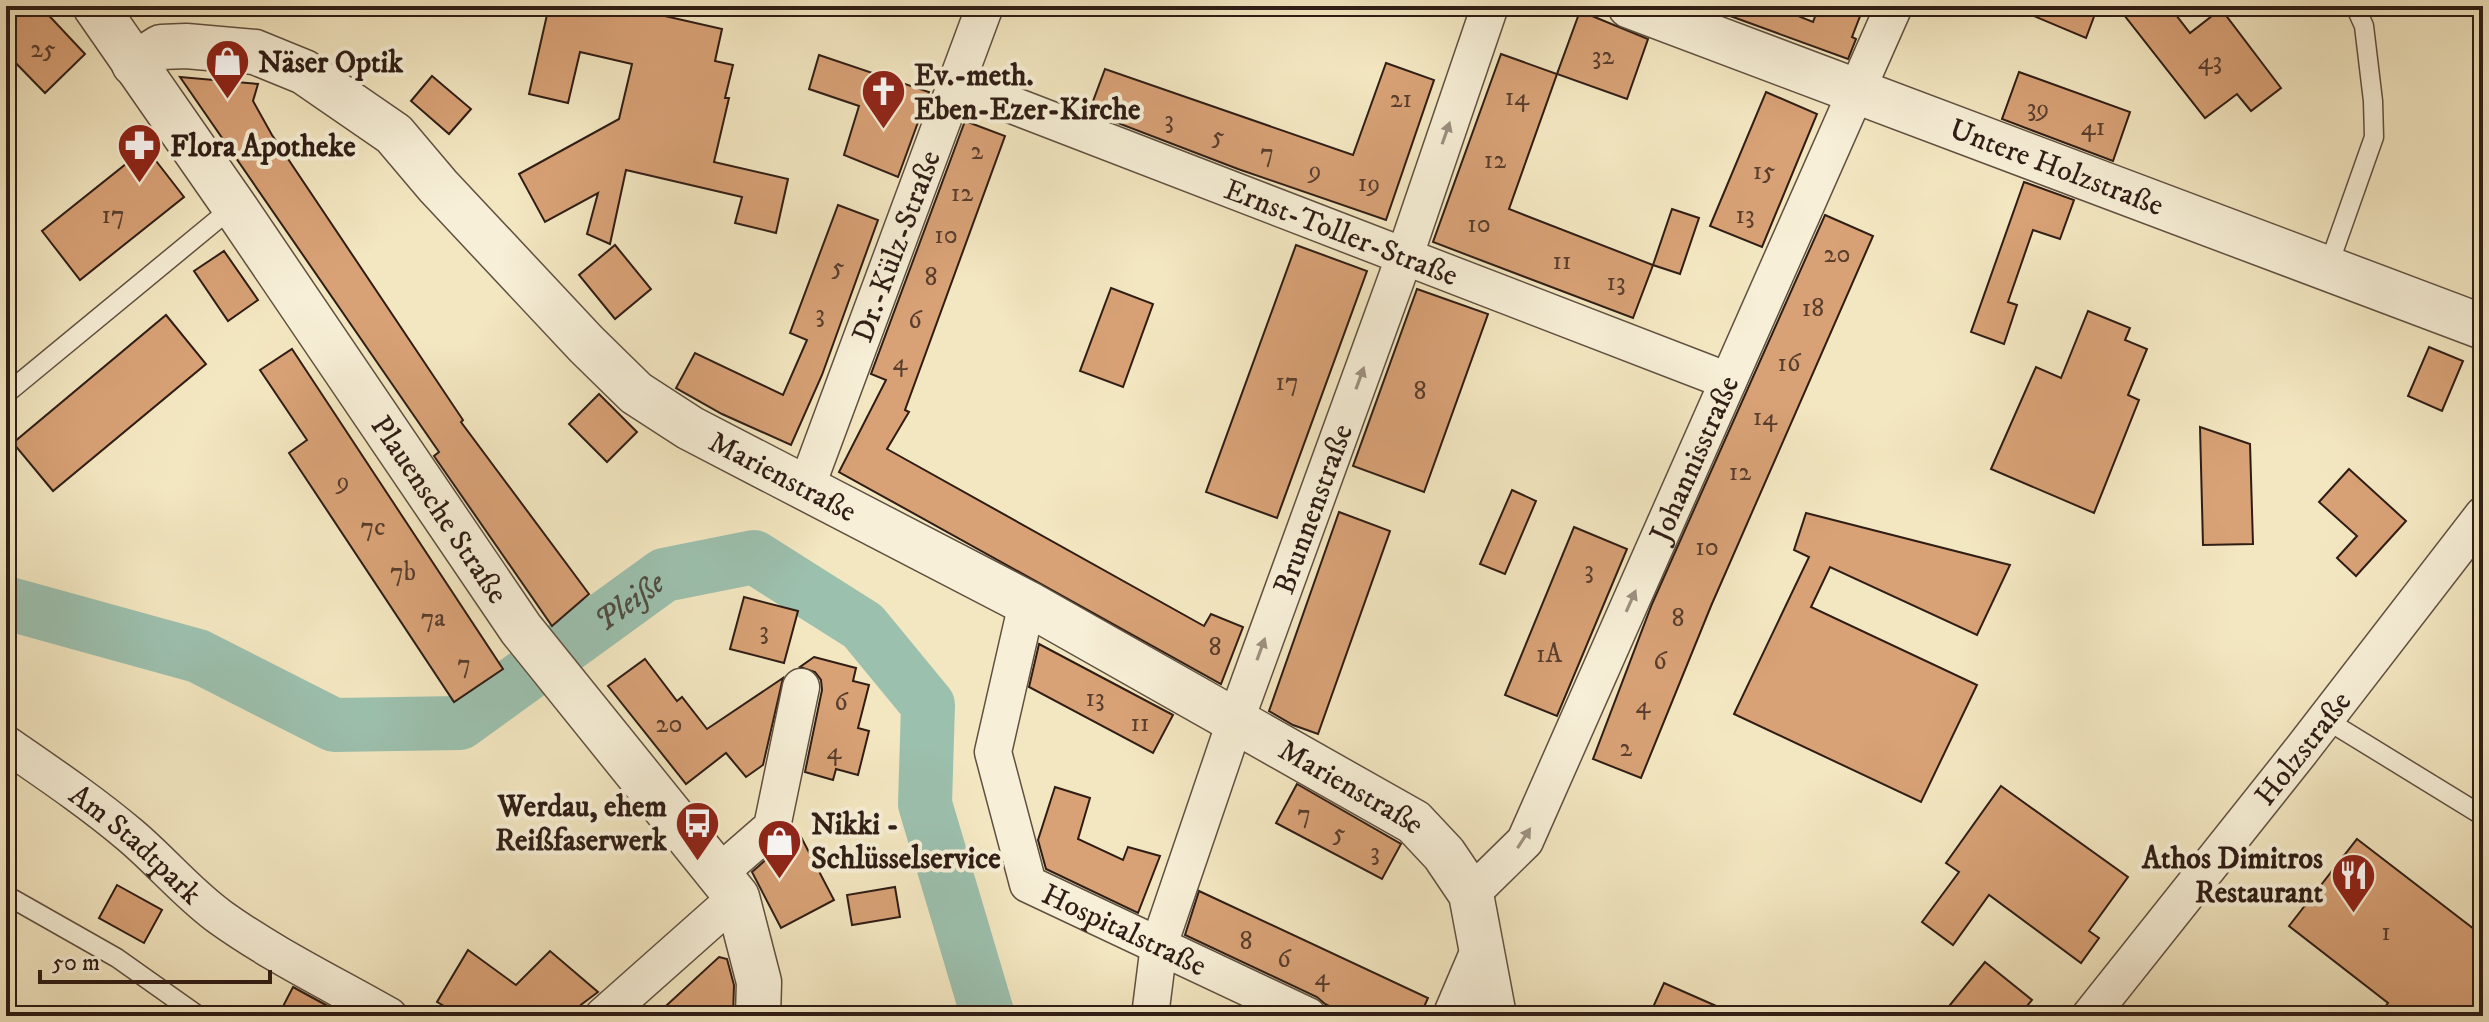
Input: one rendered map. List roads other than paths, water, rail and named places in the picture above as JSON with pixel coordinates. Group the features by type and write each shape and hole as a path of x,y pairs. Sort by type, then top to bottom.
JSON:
{"street":[{"name":"Plauensche Straße","path":"95,6 521,629 727,886 759,982 758,1016"},
{"name":"Dr.-Külz-Straße","path":"806,488 985,6"},
{"name":"Brunnenstraße","path":"1150,1016 1159,945 1235,722 1405,255 1490,6"},
{"name":"Untere Holzstraße","path":"1630,6 2483,327"},
{"name":"Johannisstraße","path":"1471,894 1525,841 1894,6"},
{"name":"Marienstraße","path":"134,64 161,47 186,46 255,52 304,72 394,134 586,344 636,393 690,428 1027,603 1414,822 1444,854 1471,894"},
{"name":"Ernst-Toller-Straße","path":"955,83 1728,381"},
{"name":"Holzstraße","path":"2090,1016 2483,515"},
{"name":"Hospitalstraße","path":"1027,603 993,752 1028,884 1308,1016"},
{"path":"603,1016 727,886 772,827 801,687"},
{"name":"Am Stadtpark","path":"6,744 132,836 185,889 221,917 389,1016"},
{"path":"1471,894 1494,1016"},
{"path":"1451,1016 1480,948"}],"lane":[{"path":"2328,267 2374,137 2364,26 2355,6"},
{"path":"6,394 234,206"},
{"path":"2325,719 2483,816"},
{"path":"13,899 117,958 199,1016"}],"waterway":[{"name":"Pleiße","path":"6,603 198,656 334,725 460,723 664,575 754,557 863,626 928,705 925,804 988,1016"}],"place":[{"name":"Näser Optik","path":"227,101"},
{"name":"Ev.-meth. Eben-Ezer-Kirche","path":"883,131"},
{"name":"Flora Apotheke","path":"139,185"},
{"name":"Werdau, ehem Reißfaserwerk","path":"698,862"},
{"name":"Nikki - Schlüsselservice","path":"780,880"},
{"name":"Athos Dimitros Restaurant","path":"2354,914"}]}
